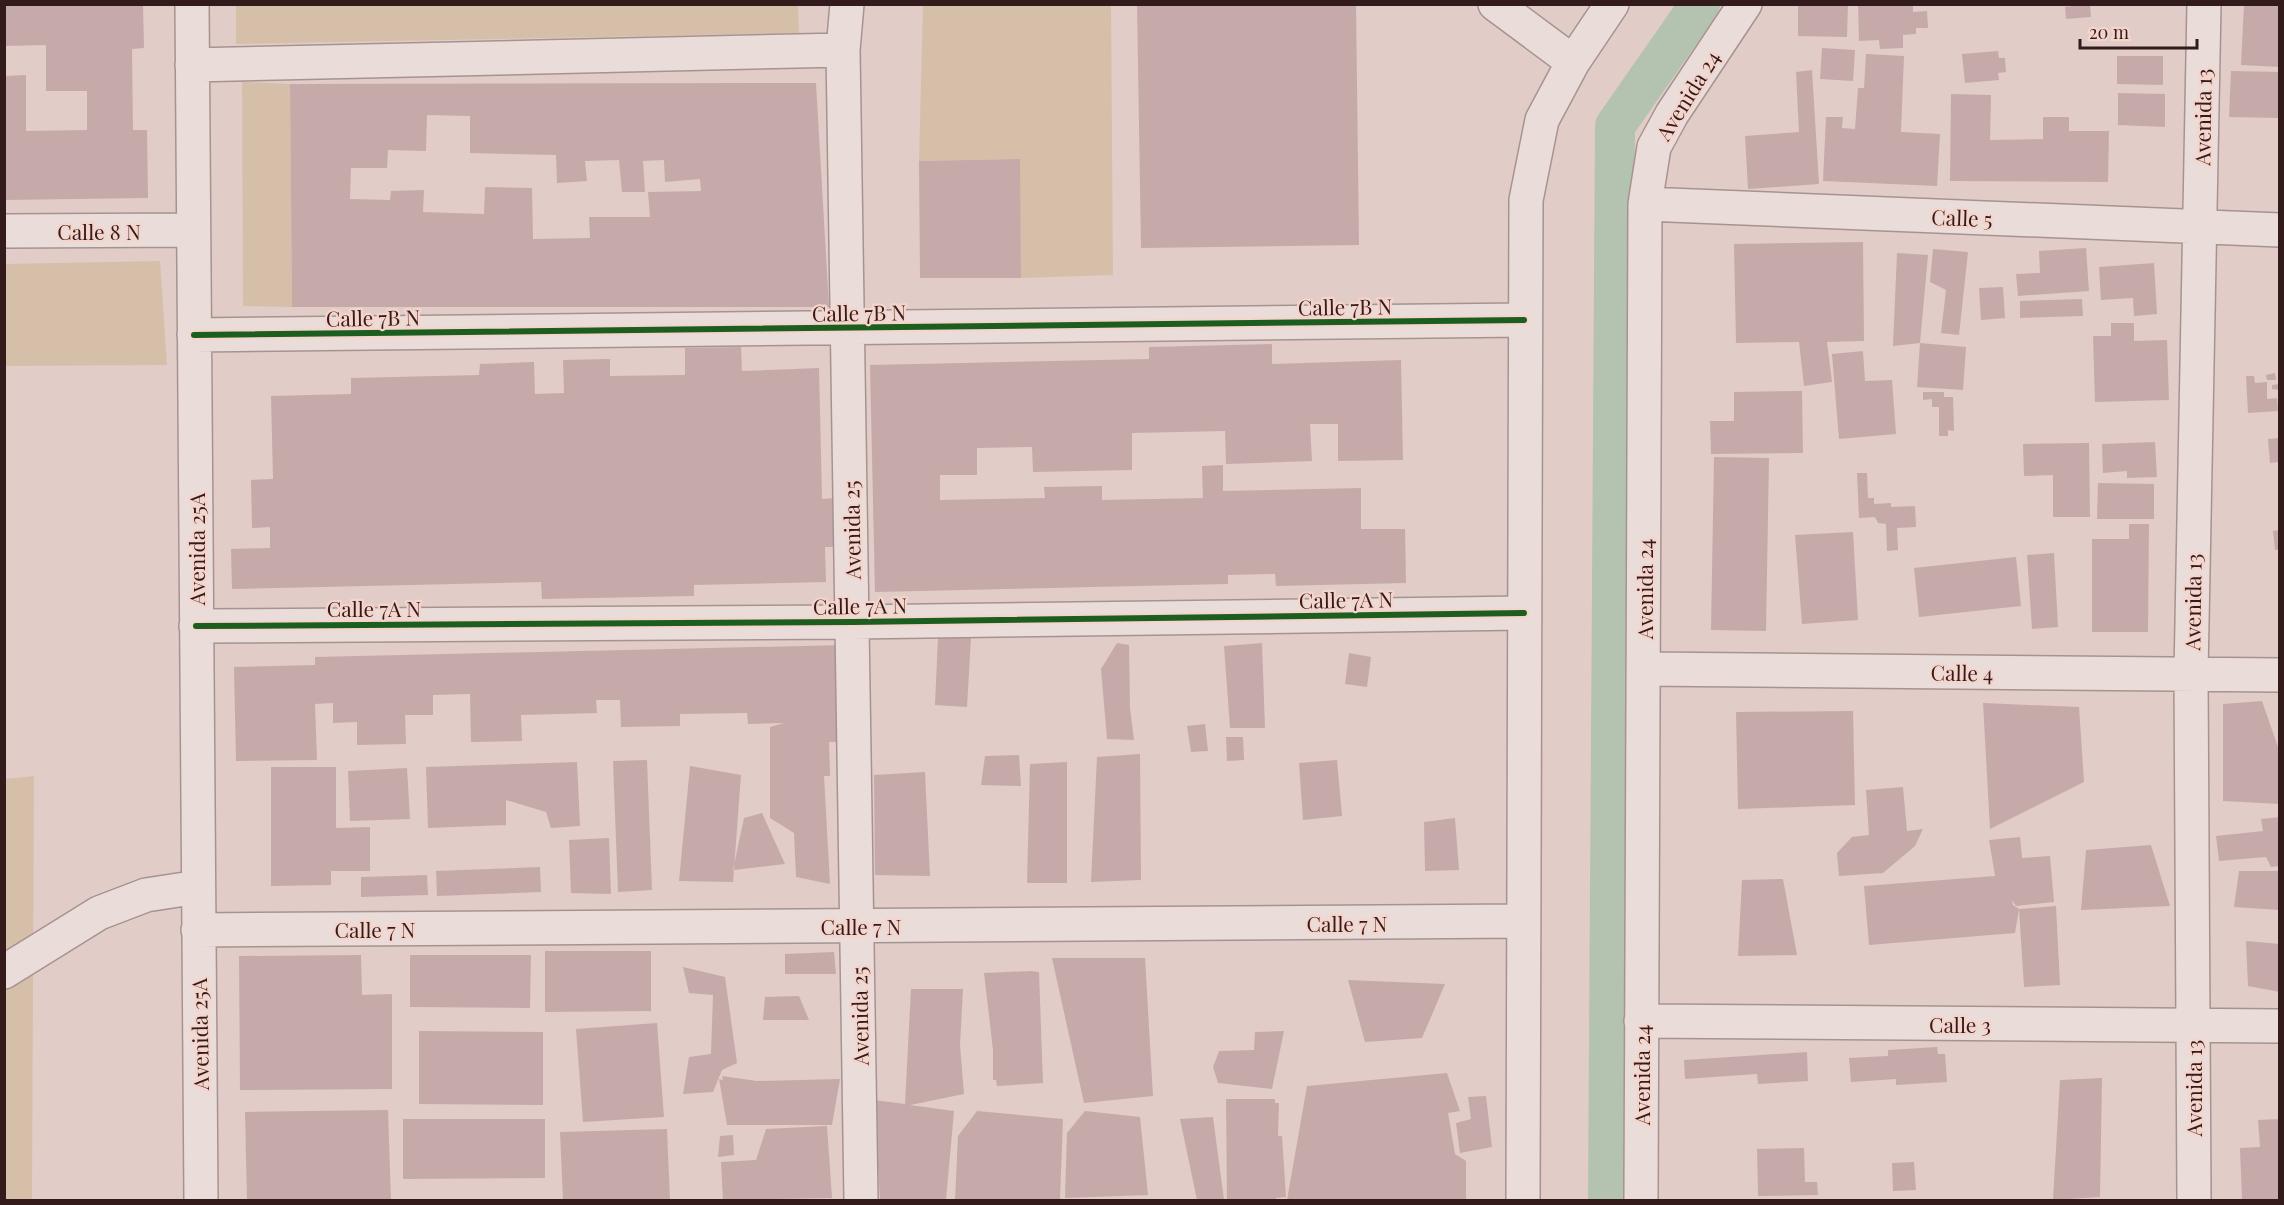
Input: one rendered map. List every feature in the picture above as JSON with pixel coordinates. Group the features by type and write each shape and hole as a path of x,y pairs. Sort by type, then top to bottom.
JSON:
{"street":[{"name":"Avenida 25A","path":"192,4 201,1200"},
{"name":"Avenida 25","path":"847,4 843,50 861,1200"},
{"path":"1495,4 1573,62"},
{"path":"1523,1200 1526,200 1542,120 1573,62 1612,4"},
{"name":"Avenida 24","path":"1641,1200 1645,204 1654,147 1672,114 1746,4"},
{"name":"Avenida 13","path":"2194,1200 2191,674 2204,4"},
{"path":"192,65 843,50"},
{"name":"Calle 5","path":"1645,204 2280,230"},
{"name":"Calle 8 N","path":"4,231 193,230"},
{"name":"Calle 7B N","path":"194,335 1524,320"},
{"name":"Calle 7A N","path":"196,626 853,622 1524,613"},
{"name":"Calle 4","path":"1644,669 2280,675"},
{"path":"4,972 99,913 146,896 198,887"},
{"name":"Calle 7 N","path":"198,930 1523,921"},
{"name":"Calle 3","path":"1641,1021 2280,1026"}],"shaded area":[{"path":"236,5 798,5 799,33 236,44"},
{"path":"923,5 1111,5 1113,275 1021,278 1019,159 919,161"},
{"path":"242,82 290,84 292,307 243,306"},
{"path":"160,261 167,365 5,366 5,264"},
{"path":"34,776 32,1200 5,1200 4,779"}],"building":[{"path":"4,4 143,4 144,48 132,49 133,130 147,130 148,198 4,200 4,76 26,75 26,131 87,130 87,91 46,91 46,45 4,46"},
{"path":"1137,4 1356,4 1359,245 1141,248"},
{"path":"1798,4 1848,4 1847,37 1798,36"},
{"path":"1858,4 1913,4 1913,12 1927,11 1928,28 1916,28 1916,34 1903,35 1903,48 1880,49 1879,40 1859,41"},
{"path":"2090,4 2091,17 2066,19 2065,7"},
{"path":"2244,4 2280,4 2280,67 2241,65"},
{"path":"1822,48 1855,50 1853,81 1820,79"},
{"path":"1998,51 1999,58 2005,58 2006,72 1998,73 1999,80 1965,83 1962,54"},
{"path":"1866,54 1904,56 1901,132 1940,134 1937,186 1823,181 1826,117 1843,117 1842,128 1855,129 1858,88 1864,88"},
{"path":"2117,56 2163,56 2163,85 2117,84"},
{"path":"1812,70 1819,184 1748,189 1745,136 1799,132 1796,72"},
{"path":"2231,71 2280,72 2280,118 2229,117"},
{"path":"816,83 829,307 292,307 290,84","holes":["427,115 470,116 470,153 556,155 557,183 587,181 585,161 619,160 622,192 645,192 643,161 664,160 665,182 700,179 701,191 648,192 650,217 589,217 590,238 533,239 532,188 485,187 484,214 423,212 424,190 391,191 390,200 350,199 351,168 387,168 388,150 426,151"]},
{"path":"2118,93 2165,94 2165,127 2118,125"},
{"path":"1951,94 1991,95 1990,140 2043,139 2043,117 2069,117 2069,131 2109,131 2108,182 1950,181"},
{"path":"1020,159 1021,278 920,278 919,161"},
{"path":"1863,242 1864,341 1827,342 1832,382 1804,386 1799,342 1736,343 1734,244"},
{"path":"2086,248 2089,291 2018,296 2016,274 2040,273 2039,251"},
{"path":"1933,249 1968,252 1959,335 1941,333 1946,290 1930,282"},
{"path":"1897,253 1928,255 1920,343 1893,346"},
{"path":"2154,263 2157,314 2134,316 2133,298 2101,300 2099,267"},
{"path":"2003,287 2005,318 1981,320 1979,288"},
{"path":"2082,299 2083,316 2020,318 2020,301"},
{"path":"2111,323 2134,323 2134,341 2167,340 2169,400 2095,402 2093,336 2111,336"},
{"path":"1920,343 1966,347 1963,390 1917,387"},
{"path":"1272,344 1272,364 1401,360 1403,460 1338,461 1338,424 1310,424 1312,461 1226,464 1225,431 1132,433 1132,470 1033,472 1032,447 977,448 977,475 940,475 940,500 1045,498 1044,487 1102,486 1102,500 1203,498 1202,466 1223,465 1223,491 1361,488 1361,529 1405,529 1406,583 1276,586 1275,574 1228,575 1228,584 875,592 870,365 1149,359 1149,347"},
{"path":"741,347 742,371 819,368 822,499 835,498 836,547 825,547 826,582 694,585 694,596 542,599 541,582 232,589 231,549 270,548 270,527 252,528 251,480 273,479 271,396 351,394 351,378 479,375 480,364 534,362 535,394 564,393 563,360 610,359 610,376 685,375 685,348"},
{"path":"1863,351 1865,381 1892,380 1896,434 1839,439 1832,354"},
{"path":"2275,373 2276,380 2267,380 2266,375"},
{"path":"2246,376 2254,376 2255,383 2267,382 2267,399 2277,398 2278,411 2248,413"},
{"path":"2280,384 2280,390 2272,389 2272,385"},
{"path":"1802,391 1803,453 1711,454 1710,421 1734,421 1734,392"},
{"path":"1923,392 1944,392 1944,397 1953,397 1954,431 1948,430 1948,436 1939,436 1939,407 1932,407 1932,399 1923,400"},
{"path":"2280,438 2280,462 2270,463 2268,439"},
{"path":"2155,442 2157,477 2127,478 2127,471 2103,473 2102,444"},
{"path":"2089,443 2090,517 2053,517 2053,475 2024,476 2023,444"},
{"path":"1714,457 1769,458 1766,631 1711,630"},
{"path":"1857,473 1867,473 1868,498 1874,498 1874,504 1891,503 1891,507 1915,506 1916,527 1897,528 1898,550 1887,551 1886,524 1878,523 1875,517 1859,518"},
{"path":"2098,483 2154,484 2154,519 2097,519"},
{"path":"2129,524 2149,524 2148,632 2092,632 2092,539 2129,539"},
{"path":"2280,530 2280,549 2275,550 2273,531"},
{"path":"1853,532 1858,620 1802,624 1795,535"},
{"path":"2054,553 2058,627 2032,629 2027,555"},
{"path":"2016,557 2021,606 1919,617 1914,568"},
{"path":"938,637 971,638 967,707 935,705"},
{"path":"1117,643 1129,645 1130,708 1134,740 1107,739 1101,669"},
{"path":"1262,643 1265,728 1230,728 1224,646"},
{"path":"845,645 847,742 829,742 830,776 824,776 830,884 796,877 794,833 770,818 770,727 784,723 748,724 747,713 680,714 680,726 621,727 620,700 596,700 597,713 521,715 522,741 471,742 470,694 433,695 433,715 405,715 406,744 357,745 357,722 333,723 333,703 315,704 317,760 236,761 234,667 315,665 315,657"},
{"path":"1349,653 1371,657 1367,687 1345,684"},
{"path":"2262,701 2280,753 2280,804 2223,801 2223,704"},
{"path":"1983,703 2079,707 2084,782 1990,829"},
{"path":"1853,711 1855,805 1738,809 1736,712"},
{"path":"1205,724 1208,751 1191,752 1187,726"},
{"path":"1226,737 1243,737 1244,760 1227,761"},
{"path":"1140,754 1141,880 1091,882 1097,757"},
{"path":"1019,755 1021,786 981,785 985,756"},
{"path":"647,760 652,890 618,892 613,761"},
{"path":"1337,760 1342,816 1303,820 1299,763"},
{"path":"577,762 580,826 551,828 546,812 506,800 506,825 428,828 426,767"},
{"path":"1067,762 1067,883 1027,883 1030,764"},
{"path":"690,766 741,775 733,882 679,881"},
{"path":"271,767 336,767 336,828 370,827 370,871 331,871 331,885 271,886"},
{"path":"407,768 410,819 350,821 348,771"},
{"path":"925,772 930,876 875,875 874,775"},
{"path":"1903,787 1907,831 1923,829 1915,846 1883,873 1839,876 1837,853 1852,837 1869,835 1866,790"},
{"path":"762,813 785,864 733,870 744,818"},
{"path":"2280,817 2280,866 2271,867 2266,857 2219,861 2216,836 2263,831 2261,819"},
{"path":"1455,818 1459,870 1425,871 1424,822"},
{"path":"2020,837 2022,858 2050,856 2054,902 2016,906 2012,900 2013,905 2019,909 2015,933 1869,945 1864,886 1995,876 1989,840"},
{"path":"609,838 611,894 571,893 569,840"},
{"path":"2151,845 2170,906 2081,910 2086,850"},
{"path":"540,867 541,892 437,896 436,871"},
{"path":"2239,871 2280,871 2280,910 2234,907"},
{"path":"427,875 428,895 361,897 361,877"},
{"path":"1783,879 1797,955 1738,956 1742,880"},
{"path":"2056,906 2060,985 2024,987 2019,909"},
{"path":"2246,941 2280,944 2280,992 2248,986"},
{"path":"545,951 651,951 651,1011 545,1012"},
{"path":"834,952 836,974 785,974 785,954"},
{"path":"361,955 362,995 392,994 392,1089 240,1090 239,956"},
{"path":"410,955 531,955 530,1008 410,1007"},
{"path":"1052,958 1145,958 1153,1096 1084,1103"},
{"path":"683,967 725,977 737,1063 722,1070 713,1092 683,1094 689,1057 711,1054 713,995 689,993"},
{"path":"1039,972 1043,1083 997,1086 996,1080 993,1080 993,1050 984,973"},
{"path":"1348,980 1445,984 1422,1038 1365,1042"},
{"path":"911,989 963,989 960,1045 964,1094 910,1105 954,1111 946,1200 880,1200 874,1100 905,1104"},
{"path":"799,996 809,1020 763,1020 765,997"},
{"path":"657,1023 664,1117 583,1122 576,1029"},
{"path":"419,1031 543,1032 543,1105 419,1104"},
{"path":"1284,1031 1272,1089 1218,1083 1213,1067 1219,1051 1254,1050 1255,1032"},
{"path":"1937,1047 1938,1054 1945,1054 1947,1082 1896,1085 1896,1079 1851,1082 1849,1058 1888,1056 1888,1050"},
{"path":"1807,1052 1808,1081 1758,1084 1757,1074 1685,1079 1684,1060"},
{"path":"1447,1073 1460,1111 1448,1113 1455,1154 1466,1161 1466,1200 1287,1200 1307,1086"},
{"path":"722,1076 757,1081 840,1079 832,1125 727,1125 719,1079 723,1080"},
{"path":"2102,1078 2100,1197 2053,1200 2060,1080"},
{"path":"1486,1096 1492,1147 1460,1153 1456,1123 1471,1119 1468,1097"},
{"path":"1226,1099 1275,1099 1275,1103 1279,1103 1278,1136 1282,1136 1286,1197 1276,1198 1276,1200 1227,1200"},
{"path":"388,1110 391,1200 247,1200 245,1112"},
{"path":"977,1111 1063,1119 1060,1200 955,1200 958,1136"},
{"path":"1085,1111 1140,1117 1148,1195 1065,1198 1067,1133"},
{"path":"1213,1117 1224,1200 1197,1200 1180,1119"},
{"path":"403,1119 545,1119 545,1178 403,1179"},
{"path":"2280,1119 2280,1200 2242,1200 2240,1148 2260,1147 2258,1120"},
{"path":"827,1126 832,1198 723,1200 721,1162 756,1160 766,1129"},
{"path":"667,1129 670,1200 563,1200 560,1132"},
{"path":"733,1135 734,1155 718,1157 720,1136"},
{"path":"1804,1148 1805,1182 1817,1182 1818,1195 1758,1196 1757,1149"},
{"path":"1914,1162 1916,1190 1893,1191 1892,1163"}],"waterway":[{"path":"1608,1200 1615,126 1700,4"}],"cycle path":[{"path":"194,335 1524,320"},
{"path":"196,626 853,622 1524,613"}]}
